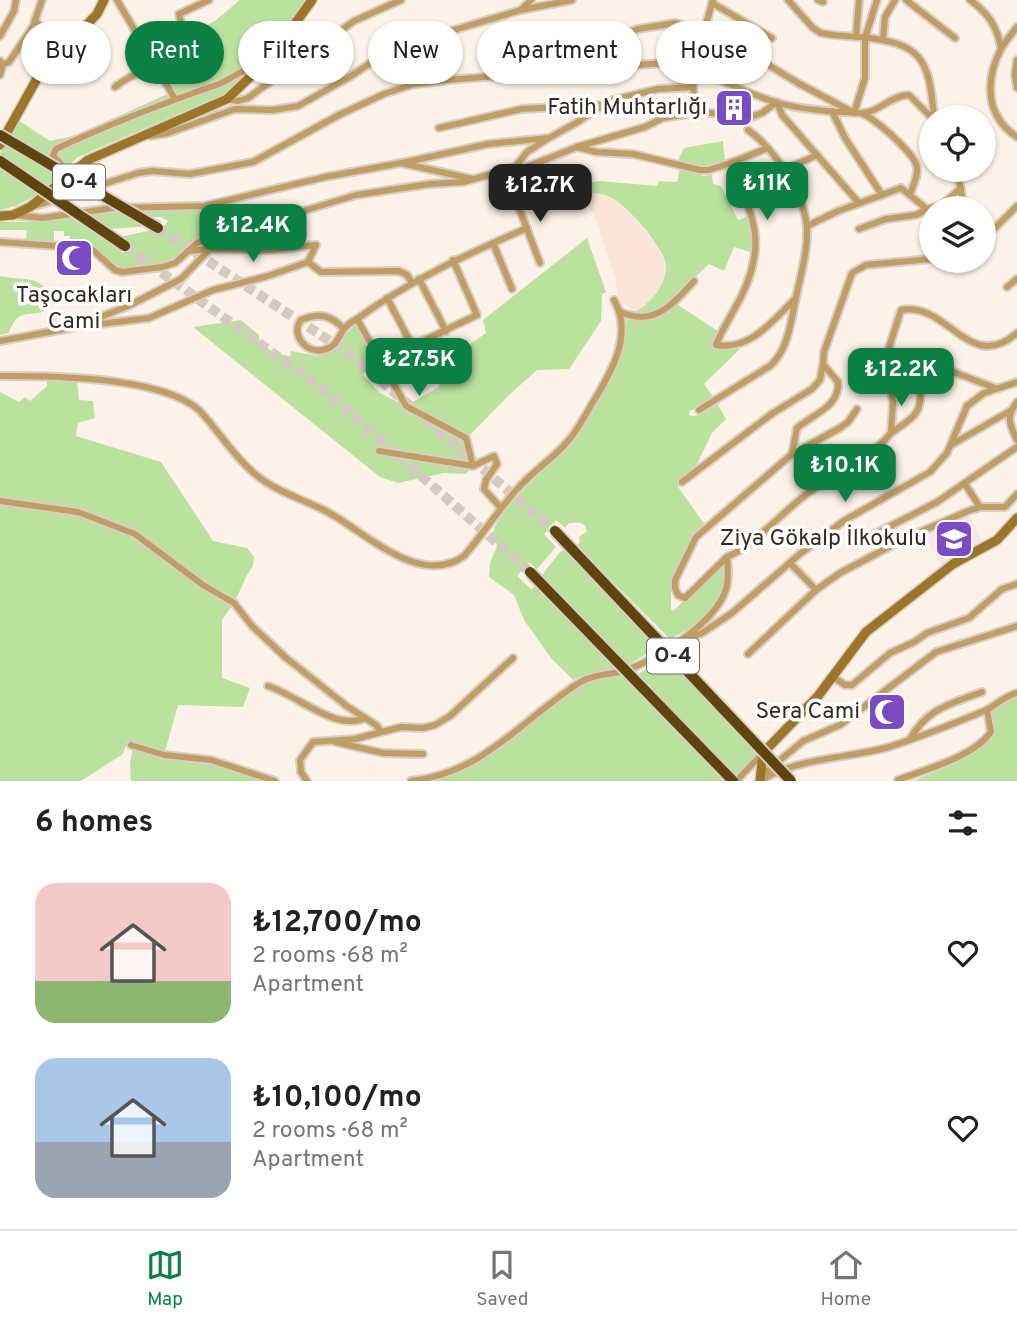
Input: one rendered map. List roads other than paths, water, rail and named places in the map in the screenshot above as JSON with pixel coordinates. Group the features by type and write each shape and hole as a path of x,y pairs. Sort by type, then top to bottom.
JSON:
{"highway":[{"name":"O-4","path":"0,135 158,228"},
{"name":"O-4","path":"0,161 125,246"},
{"name":"O-4","path":"555,531 791,781"},
{"name":"O-4","path":"530,572 734,781"}],"main road":[{"path":"90,21 104,0"},
{"path":"298,21 312,0"},
{"path":"0,145 34,84"},
{"path":"0,216 13,215 30,207 88,160 227,99 244,84"},
{"path":"760,779 763,753 809,707 871,627 953,564 997,540 1017,518"}],"street":[{"path":"0,36 16,0"},
{"path":"35,21 42,0"},
{"path":"117,0 130,21"},
{"path":"180,21 179,14 209,0"},
{"path":"227,99 238,101 248,97 354,21 401,0"},
{"path":"521,10 531,0"},
{"path":"139,137 168,133 235,109 273,110 298,106 355,74 382,54 521,10 572,0"},
{"path":"788,0 817,31 883,40 905,48 923,61 932,94 932,105"},
{"path":"856,37 859,0"},
{"path":"854,113 865,78 865,38 877,0"},
{"path":"883,40 885,17 895,0"},
{"path":"906,0 955,38"},
{"path":"970,0 992,21 1001,48"},
{"path":"707,21 713,1 745,21"},
{"path":"1017,27 1001,48 989,97 1003,125 1017,137"},
{"path":"0,75 1,63 12,58 21,44"},
{"path":"1017,60 1017,88"},
{"path":"772,67 854,113"},
{"path":"69,174 53,155 56,149 238,74"},
{"path":"30,207 138,173 190,174 253,162 351,109 414,84 477,77"},
{"path":"116,87 125,80"},
{"path":"167,84 176,99"},
{"path":"731,84 777,102 863,114 882,127 915,160 918,167 917,176 910,194"},
{"path":"515,167 527,152 601,105 625,96 658,89 693,87 694,113"},
{"path":"863,114 898,96 907,95 921,105"},
{"path":"524,168 577,147 645,127 660,119 694,113 751,117 777,102"},
{"path":"777,102 782,115 859,202"},
{"path":"439,128 521,109 601,105"},
{"path":"832,111 845,138 882,195"},
{"path":"699,410 775,362 789,331 805,260 807,226 796,190 768,148 748,130"},
{"path":"13,215 43,218 113,208 204,206 325,177 488,144 549,138"},
{"path":"577,147 596,152 633,154 700,170 709,170 768,148"},
{"path":"784,170 817,155"},
{"path":"401,163 474,180"},
{"path":"730,163 747,204 757,241 747,284 716,344 733,346 745,343 760,333 796,298"},
{"path":"0,242 88,248 115,270 129,273 171,265 197,243 221,233 356,195 474,180 515,167 555,180 578,202"},
{"path":"960,182 961,196"},
{"path":"807,226 859,202 901,188 919,202"},
{"path":"953,196 961,188"},
{"path":"514,195 540,263"},
{"path":"996,227 1017,206"},
{"path":"859,229 886,219 919,213"},
{"path":"344,329 333,319 320,315 301,320 297,333 303,344 320,351 337,342 344,329 387,298 453,260 527,228"},
{"path":"493,243 512,289"},
{"path":"0,341 76,327 149,318 213,290 268,276 308,262 316,245 270,250 187,251"},
{"path":"76,327 130,305 181,279 210,249"},
{"path":"379,362 477,315 453,260"},
{"path":"682,482 773,413 812,389 820,380 827,337 855,270 874,264 919,260"},
{"path":"308,262 321,272 399,271 416,281 446,331"},
{"path":"1007,287 1017,279"},
{"path":"621,312 639,318 654,315 670,305 694,281"},
{"path":"387,298 413,347"},
{"path":"0,376 55,377 145,386 182,398 199,410 241,461 266,483 326,511 392,553 417,563 440,566 456,562 468,551 522,484 567,442 609,374 619,348 621,312 614,300"},
{"path":"891,433 893,402 886,357 901,310 937,317 966,339 983,346 1002,344 1017,333"},
{"path":"357,319 406,407 466,438 473,466"},
{"path":"942,354 946,369 995,388"},
{"path":"792,454 797,428 822,411 836,395 838,382 823,364"},
{"path":"411,781 443,775 481,757 581,681 621,671 702,633 732,613 845,520 930,472 951,445 964,409 977,397 995,388 1017,382"},
{"path":"857,409 840,428 792,454 694,540 675,580 678,596 685,598 727,557 749,545 808,493 874,451 918,410 922,403 920,387"},
{"path":"951,445 1010,411 1017,402"},
{"path":"1010,411 1010,424 1017,440"},
{"path":"864,540 929,507 1017,447"},
{"path":"379,451 473,466 491,456 496,458 498,464 486,480 484,489 501,508"},
{"path":"965,484 980,507"},
{"path":"748,654 816,590 840,573 884,549 980,507 1005,507 1017,494"},
{"path":"0,501 78,512 135,534 203,585 234,603 251,626 285,657 376,725 381,732"},
{"path":"877,533 884,549"},
{"path":"679,642 708,619 722,599 727,586 727,557"},
{"path":"790,563 816,590"},
{"path":"833,677 845,685 852,685 895,650 927,633 969,618 1002,589 1017,584"},
{"path":"760,779 803,741 840,725 936,652 1017,626"},
{"path":"307,781 300,768 301,756 313,742 355,739 401,727 422,728 442,721 513,658"},
{"path":"268,686 349,723 365,718"},
{"path":"909,739 919,723 931,712 982,692"},
{"path":"760,779 800,764 881,748 909,739 987,709 1017,693"},
{"path":"898,779 969,752 981,744 991,732 987,709"},
{"path":"330,740 383,753 423,754"},
{"path":"131,745 164,755 211,760 275,781"},
{"path":"734,781 763,753"}],"tunnel":[{"path":"158,228 351,355 555,531"},
{"path":"125,246 325,391 530,572"}],"place":[{"name":"Fatih Muhtarlığı","path":"734,108"},
{"name":"Taşocakları Cami","path":"74,258"},
{"name":"Ziya Gökalp İlkokulu","path":"954,539"},
{"name":"Sera Cami","path":"887,712"}]}
